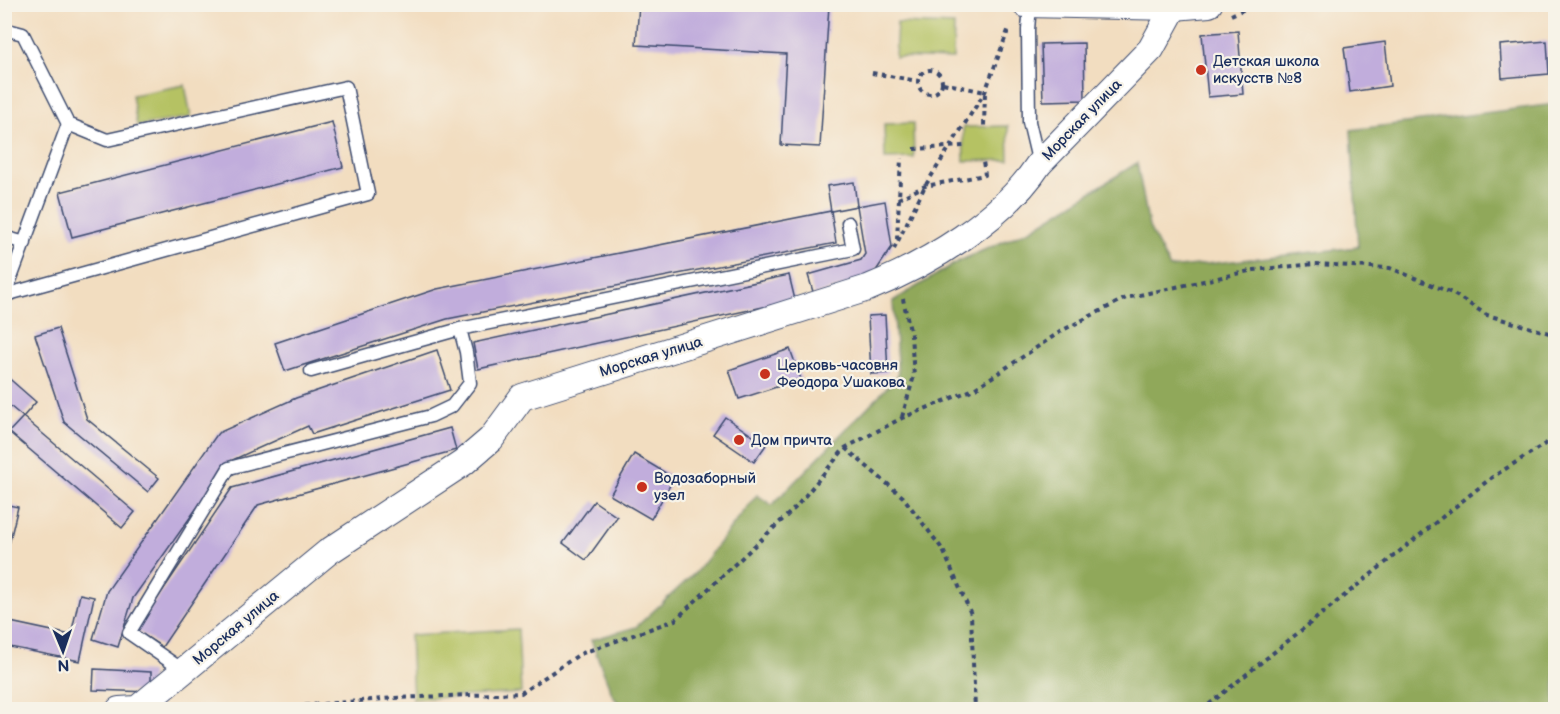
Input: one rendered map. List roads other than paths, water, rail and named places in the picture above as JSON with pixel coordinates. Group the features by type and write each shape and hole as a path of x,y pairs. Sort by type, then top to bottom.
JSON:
{"street":[{"path":"1023,9 1174,7 1209,4"},
{"name":"Морская улица","path":"119,710 137,709 328,552 463,463 491,439 522,398 835,300 894,285 916,266 972,231 1026,184 1040,165 1151,50 1174,7"}],"lane":[{"path":"1023,9 1028,30 1029,122 1040,165"},
{"path":"4,29 23,34 68,124 107,140 346,87 368,194 5,296"},
{"path":"5,296 68,124"},
{"path":"311,371 460,329 853,249 848,223"},
{"path":"4,237 25,243"},
{"path":"184,671 129,633 229,468 431,416 452,406 470,382 460,329"}],"place":[{"name":"Детская школа искусств №8","path":"1201,70"},
{"name":"Церковь-часовня Феодора Ушакова","path":"765,374"},
{"name":"Дом причта","path":"739,440"},
{"name":"Водозаборный узел","path":"642,487"}]}
